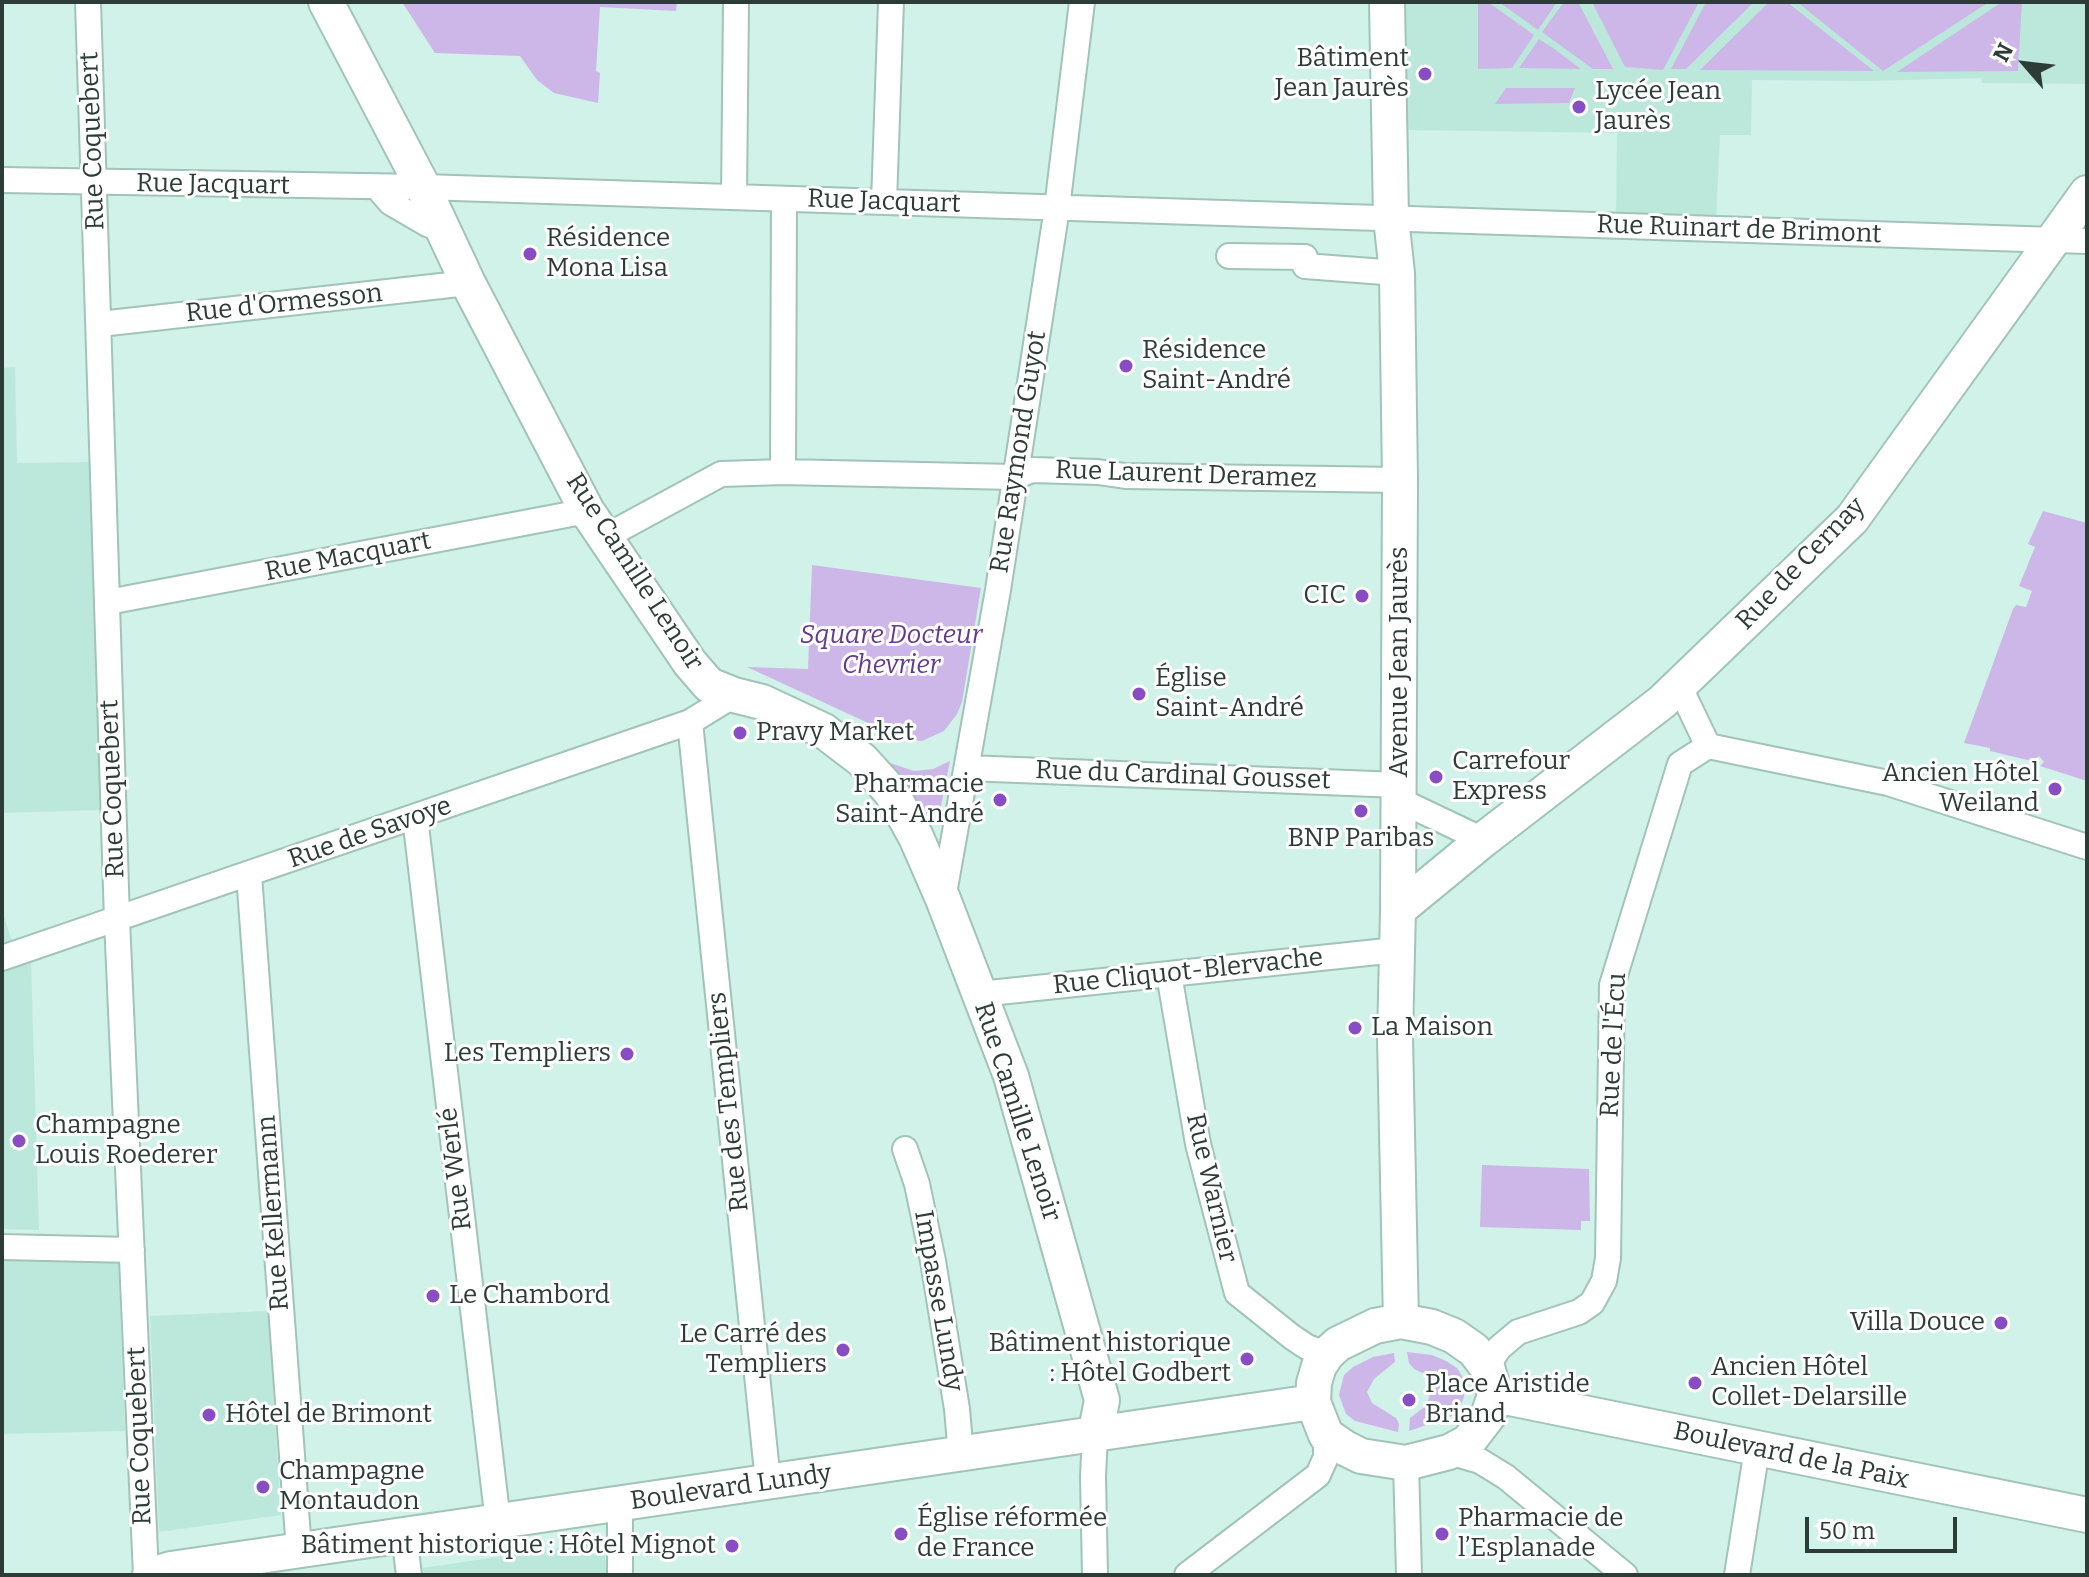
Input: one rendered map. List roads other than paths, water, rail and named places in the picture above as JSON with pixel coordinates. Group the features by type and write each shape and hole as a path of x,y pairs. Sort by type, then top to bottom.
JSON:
{"main road":[{"name":"Rue Camille Lenoir","path":"326,2 423,187 468,283 596,524 690,663 709,685 762,702 819,728 862,760 891,792 916,837 1011,1076 1102,1400 1095,1436"},
{"name":"Avenue Jean Jaurès","path":"1387,2 1391,218 1397,273 1400,480 1395,1038 1401,1321"},
{"name":"Rue de Cernay","path":"1398,910 1677,689 1852,519 2087,193"},
{"path":"1401,1321 1432,1327 1454,1336 1474,1350 1491,1381 1481,1428 1468,1442 1449,1452 1406,1463 1361,1456 1326,1435 1313,1402 1314,1383 1327,1354 1338,1344 1375,1326 1401,1321"},
{"name":"Boulevard de la Paix","path":"1491,1381 1757,1449 2087,1515"},
{"name":"Boulevard Lundy","path":"148,1575 171,1569 1313,1402"}],"street":[{"name":"Rue Coquebert","path":"88,2 117,920 148,1575"},
{"path":"734,197 736,2"},
{"path":"884,202 891,2"},
{"name":"Rue Raymond Guyot","path":"943,899 1057,208 1082,2"},
{"name":"Rue Jacquart","path":"2,180 423,187 1391,218"},
{"path":"377,187 391,203 442,229"},
{"path":"783,472 784,199"},
{"name":"Rue Ruinart de Brimont","path":"1391,218 2087,241"},
{"path":"1229,256 1305,257 1305,266 1397,273"},
{"name":"Rue d'Ormesson","path":"100,324 468,283"},
{"name":"Rue Laurent Deramez","path":"596,524 721,474 783,472 1015,477 1032,470 1125,476 1400,480"},
{"name":"Rue Macquart","path":"108,602 596,524"},
{"path":"1677,689 1685,698 1708,746 1888,783 2087,847"},
{"name":"Rue de Savoye","path":"2,958 690,722 734,695"},
{"name":"Rue des Templiers","path":"690,722 768,1482"},
{"name":"Rue de l'Écu","path":"1491,1381 1499,1348 1518,1332 1579,1312 1592,1303 1604,1281 1608,1258 1612,985 1680,764 1708,746"},
{"name":"Rue du Cardinal Gousset","path":"967,768 1399,792"},
{"path":"1399,792 1483,840"},
{"name":"Rue Werlé","path":"415,817 498,1522"},
{"name":"Rue Kellermann","path":"249,875 299,1550"},
{"name":"Rue Cliquot-Blervache","path":"980,994 1396,950"},
{"name":"Rue Warnier","path":"1169,974 1198,1144 1237,1293 1292,1337 1307,1347 1327,1354"},
{"name":"Impasse Lundy","path":"905,1149 917,1184 933,1261 957,1409 961,1455"},
{"path":"2,1247 132,1250"},
{"path":"1187,1575 1318,1475 1326,1457 1326,1435"},
{"path":"1095,1436 1095,1575"},
{"path":"1737,1575 1757,1449"},
{"path":"1449,1452 1480,1461 1506,1477 1625,1575"},
{"path":"1406,1463 1409,1575"},
{"path":"620,1504 620,1575"},
{"path":"404,1535 409,1575"}],"place":[{"name":"Bâtiment Jean Jaurès","path":"1425,74"},
{"name":"Lycée Jean Jaurès","path":"1579,107"},
{"name":"Résidence Mona Lisa","path":"530,254"},
{"name":"Résidence Saint-André","path":"1126,366"},
{"name":"CIC","path":"1362,596"},
{"name":"Église Saint-André","path":"1139,694"},
{"name":"Pravy Market","path":"740,733"},
{"name":"Carrefour Express","path":"1436,777"},
{"name":"Ancien Hôtel Weiland","path":"2055,789"},
{"name":"Pharmacie Saint-André","path":"1000,800"},
{"name":"BNP Paribas","path":"1361,811"},
{"name":"La Maison","path":"1355,1028"},
{"name":"Les Templiers","path":"627,1054"},
{"name":"Champagne Louis Roederer","path":"19,1141"},
{"name":"Le Chambord","path":"433,1296"},
{"name":"Villa Douce","path":"2001,1323"},
{"name":"Le Carré des Templiers","path":"843,1350"},
{"name":"Bâtiment historique : Hôtel Godbert","path":"1247,1359"},
{"name":"Ancien Hôtel Collet-Delarsille","path":"1695,1383"},
{"name":"Place Aristide Briand","path":"1409,1400"},
{"name":"Hôtel de Brimont","path":"209,1415"},
{"name":"Champagne Montaudon","path":"263,1487"},
{"name":"Église réformée de France","path":"901,1534"},
{"name":"Pharmacie de l’Esplanade","path":"1442,1534"},
{"name":"Bâtiment historique : Hôtel Mignot","path":"732,1546"}],"park label":[{"name":"Square Docteur Chevrier","path":"891,651"}]}
